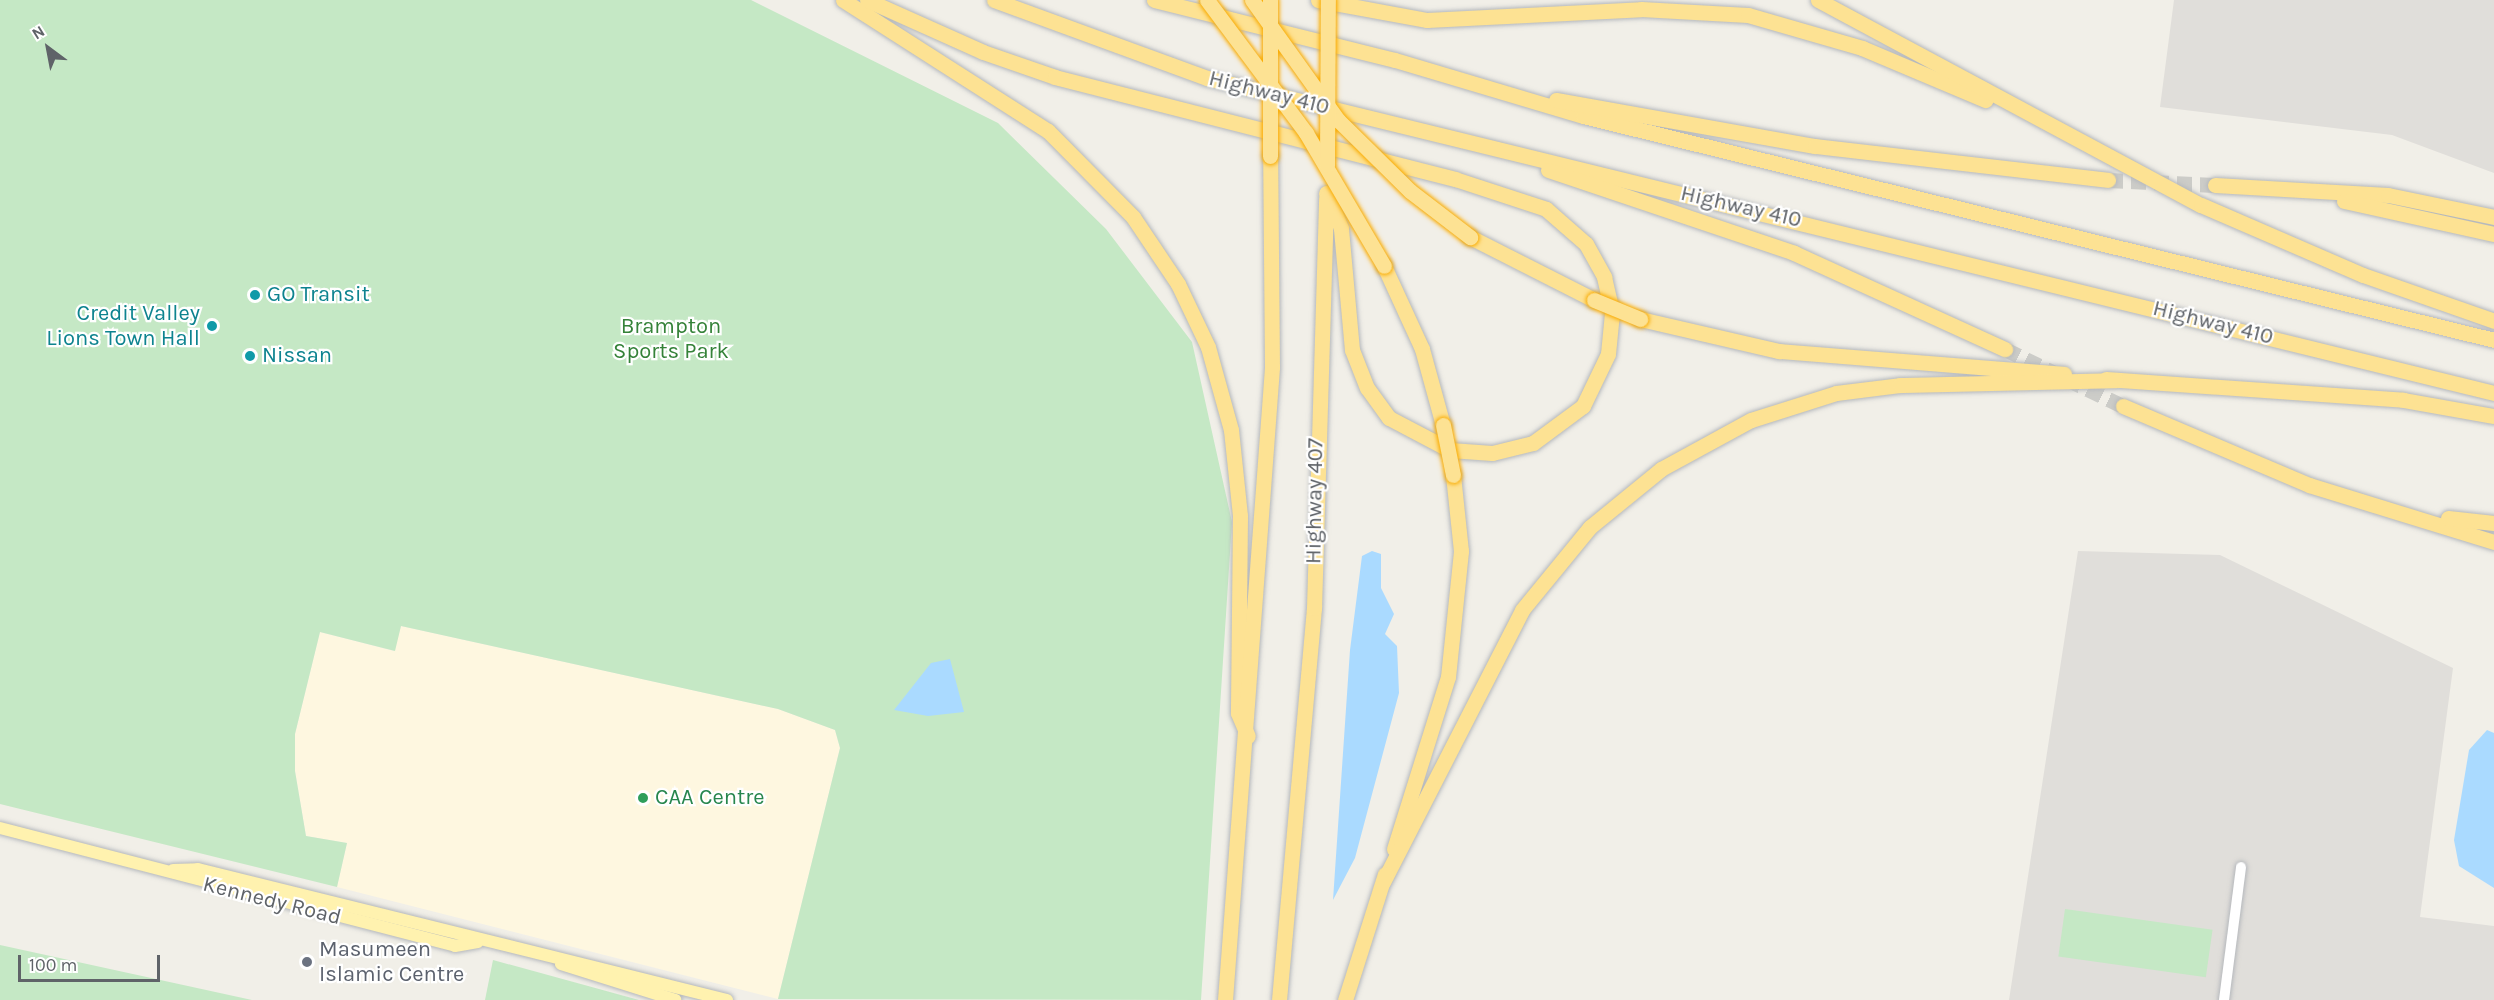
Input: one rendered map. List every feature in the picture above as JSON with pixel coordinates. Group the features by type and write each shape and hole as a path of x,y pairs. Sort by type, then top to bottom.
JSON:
{"highway":[{"path":"843,0 1057,139 1134,217 1178,284 1208,347 1231,430 1240,516 1238,713 1248,736"},
{"path":"867,0 973,48 1055,77 1512,194 1546,209 1586,244 1604,276 1612,313 1608,354 1583,406 1533,443 1492,453 1450,450 1389,418 1367,388 1352,351 1341,228 1326,193"},
{"name":"Highway 410","path":"994,0 1207,78 1527,159 2494,393"},
{"path":"1154,0 1532,98 1617,124 2494,340"},
{"path":"1207,0 1306,133 1384,266 1422,349 1443,425 1453,475 1461,550 1448,677 1345,1000"},
{"path":"1252,0 1338,120 1410,191 1470,237 1594,300 1640,319 1779,351 2116,380 2403,400 2494,416"},
{"path":"1225,1000 1248,736 1272,367 1270,0"},
{"path":"1318,0 1427,20 1641,9 1748,15 1862,48 2034,116"},
{"name":"Highway 407","path":"1279,1000 1314,608 1327,165 1328,0"},
{"path":"1818,0 2034,116 2280,242 2494,321"},
{"path":"1532,98 1597,104 1815,146 2108,180"},
{"path":"1527,159 1568,180 1824,265 2005,349"},
{"path":"2215,185 2388,195 2494,217"},
{"path":"2282,189 2494,234"},
{"path":"1383,882 1522,610 1590,527 1661,469 1751,420 1836,393 1900,385 2116,380"},
{"path":"2123,406 2309,484 2418,516 2494,542"},
{"path":"2418,516 2494,523"}],"main road":[{"name":"Kennedy Road","path":"0,828 173,870 198,869 460,931 478,942 727,1000"},
{"name":"Kennedy Road","path":"540,956 675,1000"}],"street":[{"path":"2224,1000 2241,867"}],"shaded area":[{"path":"2174,0 2494,0 2494,173 2392,135 2160,107"},
{"path":"2078,551 2220,555 2453,668 2420,917 2494,926 2494,1000 2009,1000"},
{"path":"401,626 778,709 835,730 840,748 778,999 337,887 347,843 306,836 295,771 295,734 320,632 394,651"}],"green space":[{"name":"Brampton Sports Park","path":"0,0 751,0 998,123 1106,229 1192,342 1232,522 1201,1000 778,999 840,748 835,730 778,709 401,626 395,651 320,632 295,734 295,771 306,836 347,843 337,887 0,804"},
{"path":"2065,909 2213,930 2206,977 2058,957"},
{"path":"0,945 252,1000 0,1000"},
{"path":"493,960 639,1000 485,1000"}],"water":[{"path":"1372,551 1381,554 1381,588 1394,614 1385,634 1397,646 1399,693 1355,858 1333,900 1350,650 1362,556"},
{"path":"950,659 964,712 928,716 894,710 931,663"},
{"path":"2487,730 2494,733 2494,888 2459,866 2454,840 2469,750"}],"tunnel":[{"path":"2108,180 2215,185"},
{"path":"2005,349 2123,406"}],"place":[{"name":"GO Transit","path":"255,295"},
{"name":"Credit Valley Lions Town Hall","path":"212,326"},
{"name":"Nissan","path":"250,356"},
{"name":"CAA Centre","path":"643,798"},
{"name":"Masumeen Islamic Centre","path":"307,962"}]}
